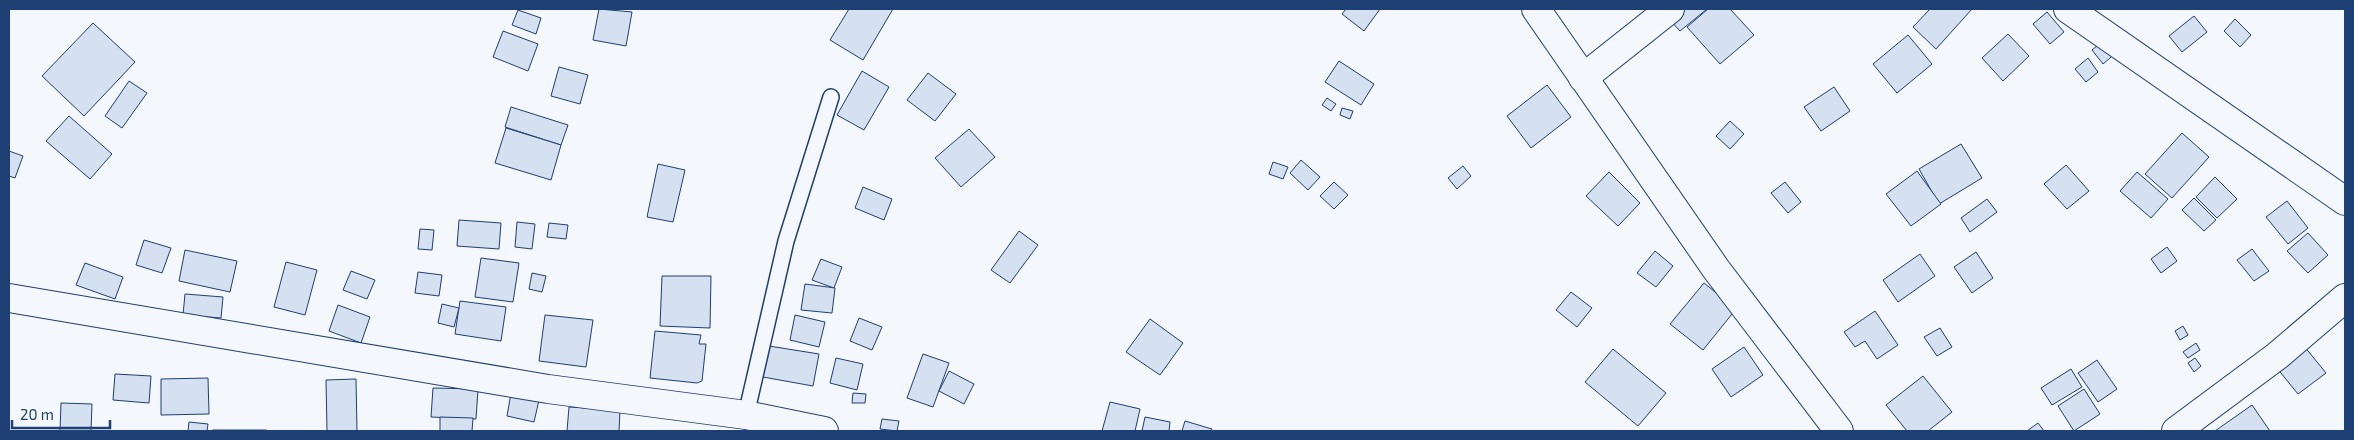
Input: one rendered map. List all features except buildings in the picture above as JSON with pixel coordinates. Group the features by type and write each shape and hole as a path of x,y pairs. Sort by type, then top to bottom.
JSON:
{"street":[{"path":"1536,9 1716,269 1839,431"},
{"path":"1583,78 1670,9"},
{"path":"2068,9 2345,201"},
{"path":"9,298 548,390 746,415 824,431"},
{"path":"2176,431 2277,356 2345,298"}],"lane":[{"path":"746,415 786,241 831,97"}]}
